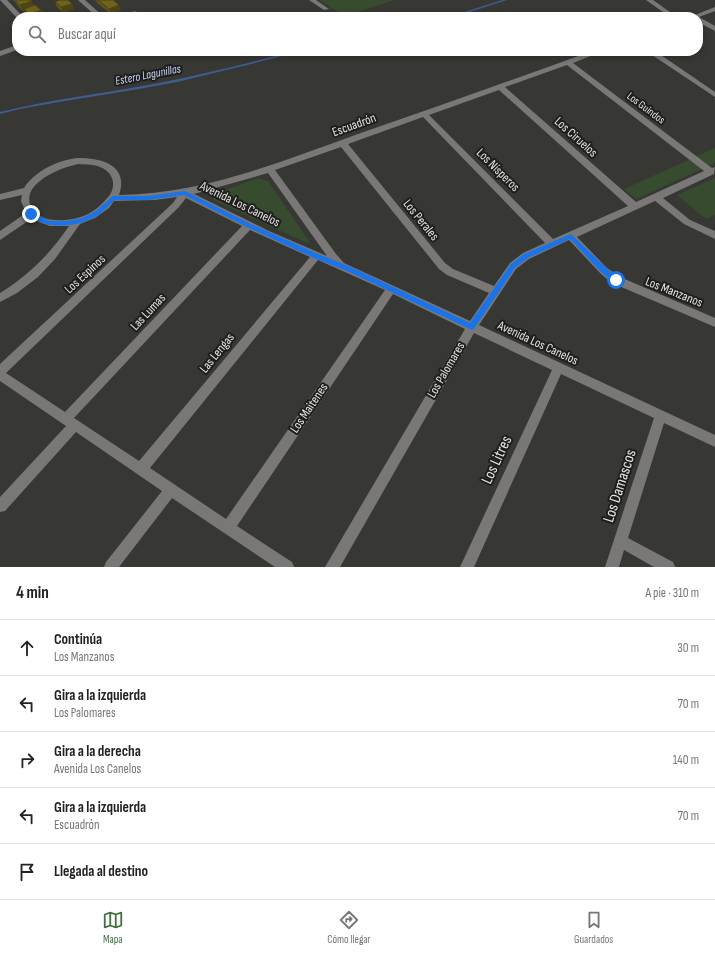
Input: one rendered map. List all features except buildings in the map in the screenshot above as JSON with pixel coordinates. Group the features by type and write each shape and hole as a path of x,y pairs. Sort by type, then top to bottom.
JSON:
{"street":[{"path":"2,0 15,12"},
{"path":"81,0 95,12"},
{"path":"312,0 326,9"},
{"path":"649,0 667,12"},
{"path":"703,14 715,9"},
{"path":"703,22 715,29"},
{"path":"0,54 12,49"},
{"name":"Escuadrón","path":"113,198 148,198 185,193 212,187 270,169 585,56"},
{"path":"657,56 715,96"},
{"name":"Los Guindos","path":"568,62 713,171"},
{"name":"Los Ciruelos","path":"500,86 635,207"},
{"name":"Los Nísperos","path":"424,114 553,245"},
{"name":"Los Perales","path":"342,143 442,266 450,272 496,291"},
{"path":"93,161 104,164 116,174 118,183 113,198 98,212 76,222 50,223 42,221 31,214 26,205 26,195 28,190 40,176 58,166 72,162 93,161"},
{"name":"Avenida Los Canelos","path":"270,169 333,257 349,269"},
{"name":"Los Palomares","path":"332,567 472,327 513,266 519,260 530,254 553,245 713,171"},
{"path":"0,197 28,190"},
{"name":"Avenida Los Canelos","path":"185,193 249,225 316,256 349,269 715,441"},
{"name":"Los Espinos","path":"0,371 176,205 185,193"},
{"path":"656,197 687,222 715,235"},
{"path":"0,236 31,214"},
{"path":"0,298 26,281 47,263 76,222"},
{"name":"Las Lumas","path":"71,422 249,225"},
{"name":"Los Manzanos","path":"571,236 604,271 616,280 630,288 715,323"},
{"name":"Las Lengas","path":"141,469 316,256"},
{"name":"Los Maitenes","path":"228,528 391,289"},
{"name":"Los Litres","path":"467,567 558,368"},
{"path":"0,375 283,566"},
{"name":"Los Damascos","path":"612,567 660,416"},
{"path":"0,506 71,422"},
{"path":"111,567 171,489"},
{"path":"620,542 668,567"}],"green space":[{"path":"319,0 395,0 358,12 338,12"},
{"path":"715,148 715,163 636,199 624,189"},
{"path":"258,178 268,181 309,241 307,243 213,200 213,196 217,193"},
{"path":"715,178 715,215 706,219 677,195"}],"waterway":[{"name":"Estero Lagunillas","path":"467,12 505,0"},
{"name":"Estero Lagunillas","path":"0,113 59,100 139,88 229,69 280,56"}],"route":[{"path":"31,214 42,221 50,223 58,224 76,222 98,212 113,198 148,198 185,193 249,225 316,256 349,269 472,327 508,273 519,260 533,252 553,245 571,236 604,271 616,280"}]}
